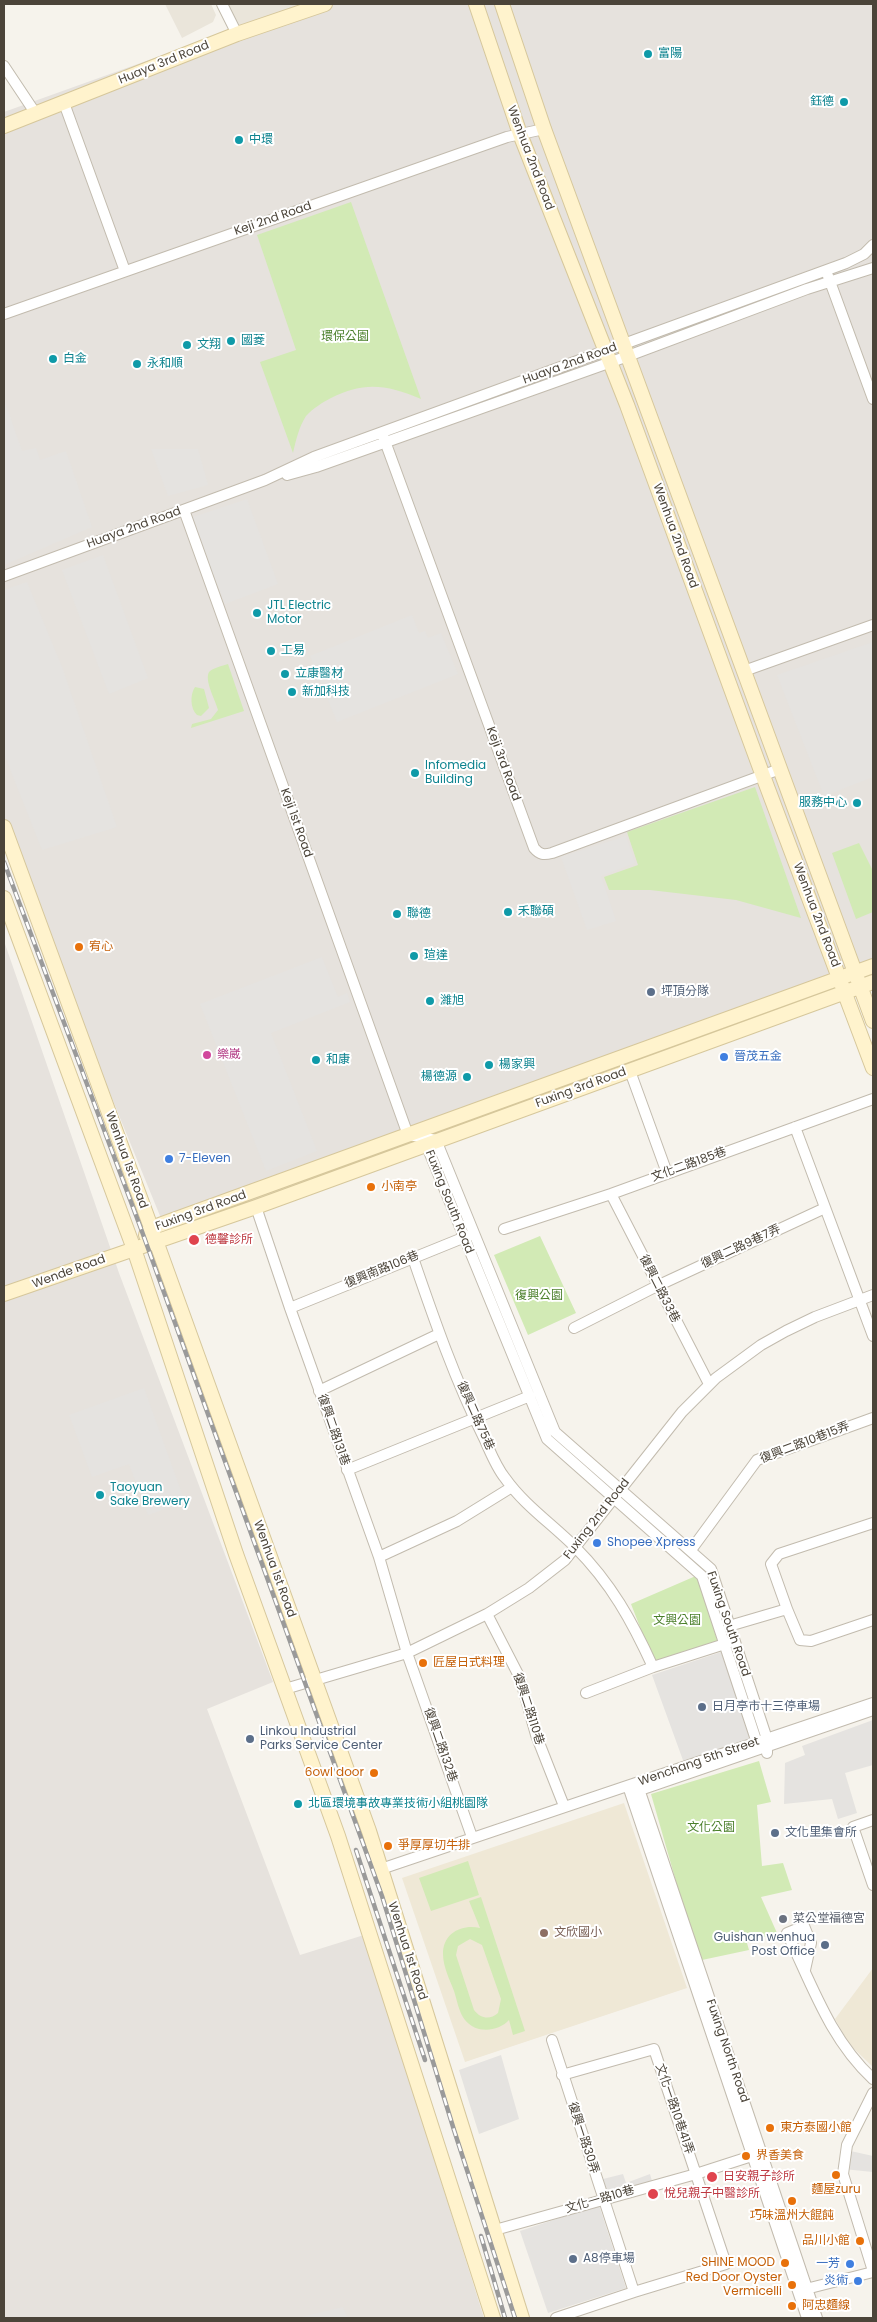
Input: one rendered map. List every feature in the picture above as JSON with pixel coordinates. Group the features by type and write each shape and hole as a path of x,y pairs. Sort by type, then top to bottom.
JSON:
{"street":[{"path":"222,4 237,34"},
{"name":"Huaya 3rd Road","path":"4,126 237,34 325,4"},
{"name":"Wenhua 2nd Road","path":"476,4 520,134 709,625 763,776 873,1068"},
{"name":"Wenhua 2nd Road","path":"502,4 544,129 780,769 863,980 873,1021"},
{"path":"4,66 36,114"},
{"path":"64,103 125,271"},
{"name":"Keji 2nd Road","path":"4,314 520,134 544,129"},
{"name":"Huaya 2nd Road","path":"626,350 864,254 873,246"},
{"name":"Huaya 2nd Road","path":"4,576 265,480 316,467 384,438 626,350 873,268"},
{"path":"826,269 873,399"},
{"name":"Keji 3rd Road","path":"384,438 534,848 538,853 545,855 552,853 780,769"},
{"name":"Keji 1st Road","path":"184,510 408,1135"},
{"path":"744,670 873,626"},
{"name":"Wenhua 1st Road","path":"4,827 154,1234 381,1868 522,2318"},
{"name":"Wenhua 1st Road","path":"4,898 134,1249 236,1554 338,1836 493,2318"},
{"name":"Fuxing 3rd Road","path":"134,1249 154,1234 408,1135 536,1089 843,985 863,980 873,966"},
{"name":"Fuxing 3rd Road","path":"154,1234 256,1207 630,1071 843,985"},
{"path":"630,1071 667,1173"},
{"path":"536,1089 542,1102"},
{"name":"文化二路185巷","path":"504,1229 611,1194 873,1099"},
{"path":"795,1127 861,1299 873,1336"},
{"name":"Fuxing South Road","path":"408,1135 431,1142 475,1233 555,1432 592,1471 702,1576 723,1644 763,1746"},
{"name":"Fuxing South Road","path":"431,1142 464,1237 547,1439 592,1471"},
{"name":"復興二路33巷","path":"611,1194 709,1384"},
{"name":"復興二路131巷","path":"256,1207 319,1391 379,1557 408,1653"},
{"name":"復興二路9巷7弄","path":"574,1328 657,1286 825,1208"},
{"name":"復興南路106巷","path":"290,1308 475,1233"},
{"name":"Wende Road","path":"4,1294 134,1249"},
{"name":"復興二路75巷","path":"413,1258 440,1334 474,1419 503,1477 576,1548 616,1595 634,1624 653,1667"},
{"name":"Fuxing 2nd Road","path":"285,1689 408,1653 487,1614 552,1572 576,1548 682,1412 709,1384 755,1349 786,1331 815,1317 873,1295"},
{"path":"319,1391 440,1334"},
{"path":"347,1470 530,1396"},
{"name":"復興二路10巷15弄","path":"691,1550 757,1460 873,1418"},
{"path":"379,1557 457,1521 512,1487"},
{"name":"Fuxing South Road","path":"618,1494 691,1550 711,1569 763,1746"},
{"path":"873,1523 779,1554 772,1564 800,1640 810,1641 873,1620"},
{"path":"729,1626 787,1609"},
{"name":"復興二路110巷","path":"487,1614 520,1678 536,1735 564,1806"},
{"path":"586,1693 653,1667 734,1642"},
{"name":"復興二路132巷","path":"408,1653 472,1837"},
{"name":"Wenchang 5th Street","path":"763,1746 873,1703"},
{"name":"Wenchang 5th Street","path":"381,1868 564,1806 635,1786 873,1710"},
{"name":"Fuxing North Road","path":"635,1786 802,2290 807,2318"},
{"path":"873,1820 853,1827 873,1885"},
{"path":"805,1970 828,2020 843,2046 873,2079"},
{"name":"復興一路30弄","path":"552,2040 634,2292"},
{"name":"文化一路10巷41弄","path":"562,2075 654,2049 696,2174"},
{"path":"802,2290 873,2272 843,2174 847,2145 873,2093"},
{"name":"文化一路10巷","path":"495,2230 757,2155"},
{"path":"556,2318 726,2264 696,2174"},
{"name":"Fuxing North Road","path":"802,2290 817,2318"}],"shaded area":[{"path":"165,4 211,4 216,15 213,22 182,38"},
{"path":"226,4 300,4 241,33"},
{"path":"305,4 873,4 873,976 167,1233 4,834 4,112"},
{"path":"4,399 22,451 36,448 40,460 66,451 92,527 4,565"},
{"path":"151,449 198,449 208,485 168,496"},
{"path":"247,499 278,584 225,604 190,518"},
{"path":"103,555 148,678 109,694 62,570"},
{"path":"27,582 62,667 117,827 42,850 4,754 4,590"},
{"path":"412,615 419,633 425,631 428,638 441,633 458,674 337,722 310,656"},
{"path":"873,642 873,777 824,796 777,675"},
{"path":"626,836 635,863 601,876 616,921 587,930 561,857"},
{"path":"4,941 119,1273 273,1682 207,1709 300,1955 364,1935 484,2318 4,2318"},
{"path":"322,957 338,997 347,993 350,1002 271,1033 317,1151 266,1171 200,1004"},
{"path":"144,1388 185,1502 148,1515 129,1464 92,1477 69,1415"},
{"name":"日月亭市十三停車場","path":"721,1652 751,1739 684,1763 652,1675"},
{"path":"873,1720 873,1765 845,1773 857,1813 838,1819 832,1799 784,1804 785,1763 805,1755 802,1746"},
{"name":"文欣國小","path":"624,1803 687,1988 465,2062 402,1878"},
{"path":"873,1968 873,2067 849,2044 835,2019"},
{"path":"501,2055 519,2119 479,2134 459,2070"},
{"path":"846,2150 873,2156 873,2172 843,2169"},
{"path":"623,2174 626,2183 650,2174 652,2181 604,2196 599,2180"},
{"name":"A8停車場","path":"599,2205 626,2288 548,2313 520,2231"},
{"path":"343,2307 348,2318 297,2318"}],"green space":[{"name":"環保公園","path":"351,202 421,399 387,388 376,387 355,389 331,398 306,416 293,453 260,362 296,350 257,235"},
{"path":"228,664 244,711 191,728 192,724 211,719 218,710 209,686 208,676 209,672 213,669"},
{"path":"195,687 204,689 209,708 201,716 197,715 192,705 192,693"},
{"path":"755,787 801,918 736,900 650,890 609,890 604,877 638,865 627,832"},
{"path":"859,843 873,871 873,912 856,919 832,853"},
{"name":"復興公園","path":"540,1236 576,1313 528,1335 494,1255"},
{"name":"文興公園","path":"698,1575 718,1643 654,1663 631,1604"},
{"name":"文化公園","path":"759,1761 771,1802 757,1805 762,1866 783,1863 792,1890 761,1897 777,1933 747,1943 749,1950 702,1960 683,1906 651,1794"},
{"path":"468,1861 479,1895 431,1911 419,1878"},
{"path":"481,1897 525,2031 513,2035 509,2020 493,2029 475,2028 461,2014 445,1969 443,1954 446,1941 450,1935 467,1927 480,1928 469,1901","holes":["470,1939 482,1945 501,1999 498,2013 489,2018 483,2017 474,2010 456,1955 458,1946"]}],"railway":[{"path":"4,862 140,1226 382,1896 454,2130 515,2318"},
{"path":"356,1850 425,2060"},
{"path":"481,2236 505,2318"}],"place":[{"name":"富陽","path":"648,54"},
{"name":"鈺德","path":"844,102"},
{"name":"中環","path":"239,140"},
{"name":"國菱","path":"231,341"},
{"name":"文翔","path":"187,345"},
{"name":"白金","path":"53,359"},
{"name":"永和順","path":"137,364"},
{"name":"JTL Electric Motor","path":"257,613"},
{"name":"工易","path":"271,651"},
{"name":"立康醫材","path":"285,674"},
{"name":"新加科技","path":"292,692"},
{"name":"Infomedia Building","path":"415,773"},
{"name":"服務中心","path":"857,803"},
{"name":"禾聯碩","path":"508,912"},
{"name":"聯德","path":"397,914"},
{"name":"宥心","path":"79,947"},
{"name":"瑄達","path":"414,956"},
{"name":"坪頂分隊","path":"651,992"},
{"name":"濰旭","path":"430,1001"},
{"name":"樂崴","path":"207,1055"},
{"name":"晉茂五金","path":"724,1057"},
{"name":"和康","path":"316,1060"},
{"name":"楊家興","path":"489,1065"},
{"name":"楊德源","path":"467,1077"},
{"name":"7-Eleven","path":"169,1159"},
{"name":"小南亭","path":"371,1187"},
{"name":"德馨診所","path":"194,1240"},
{"name":"Taoyuan Sake Brewery","path":"100,1495"},
{"name":"Shopee Xpress","path":"597,1543"},
{"name":"匠屋日式料理","path":"423,1663"},
{"name":"日月亭市十三停車場","path":"702,1707"},
{"name":"Linkou Industrial Parks Service Center","path":"250,1739"},
{"name":"6owl door","path":"374,1773"},
{"name":"北區環境事故專業技術小組桃園隊","path":"298,1804"},
{"name":"文化里集會所","path":"775,1833"},
{"name":"爭厚厚切牛排","path":"388,1846"},
{"name":"菜公堂福德宮","path":"783,1919"},
{"name":"文欣國小","path":"544,1933"},
{"name":"Guishan wenhua Post Office","path":"825,1945"},
{"name":"東方泰國小館","path":"770,2128"},
{"name":"界香美食","path":"746,2156"},
{"name":"麵屋zuru","path":"836,2175"},
{"name":"日安親子診所","path":"712,2177"},
{"name":"悅兒親子中醫診所","path":"653,2194"},
{"name":"巧味溫州大餛飩","path":"792,2201"},
{"name":"品川小館","path":"860,2241"},
{"name":"A8停車場","path":"573,2259"},
{"name":"SHINE MOOD","path":"785,2263"},
{"name":"一芳","path":"850,2264"},
{"name":"炎術","path":"858,2281"},
{"name":"Red Door Oyster Vermicelli","path":"792,2285"},
{"name":"阿忠麵線","path":"792,2306"}]}
